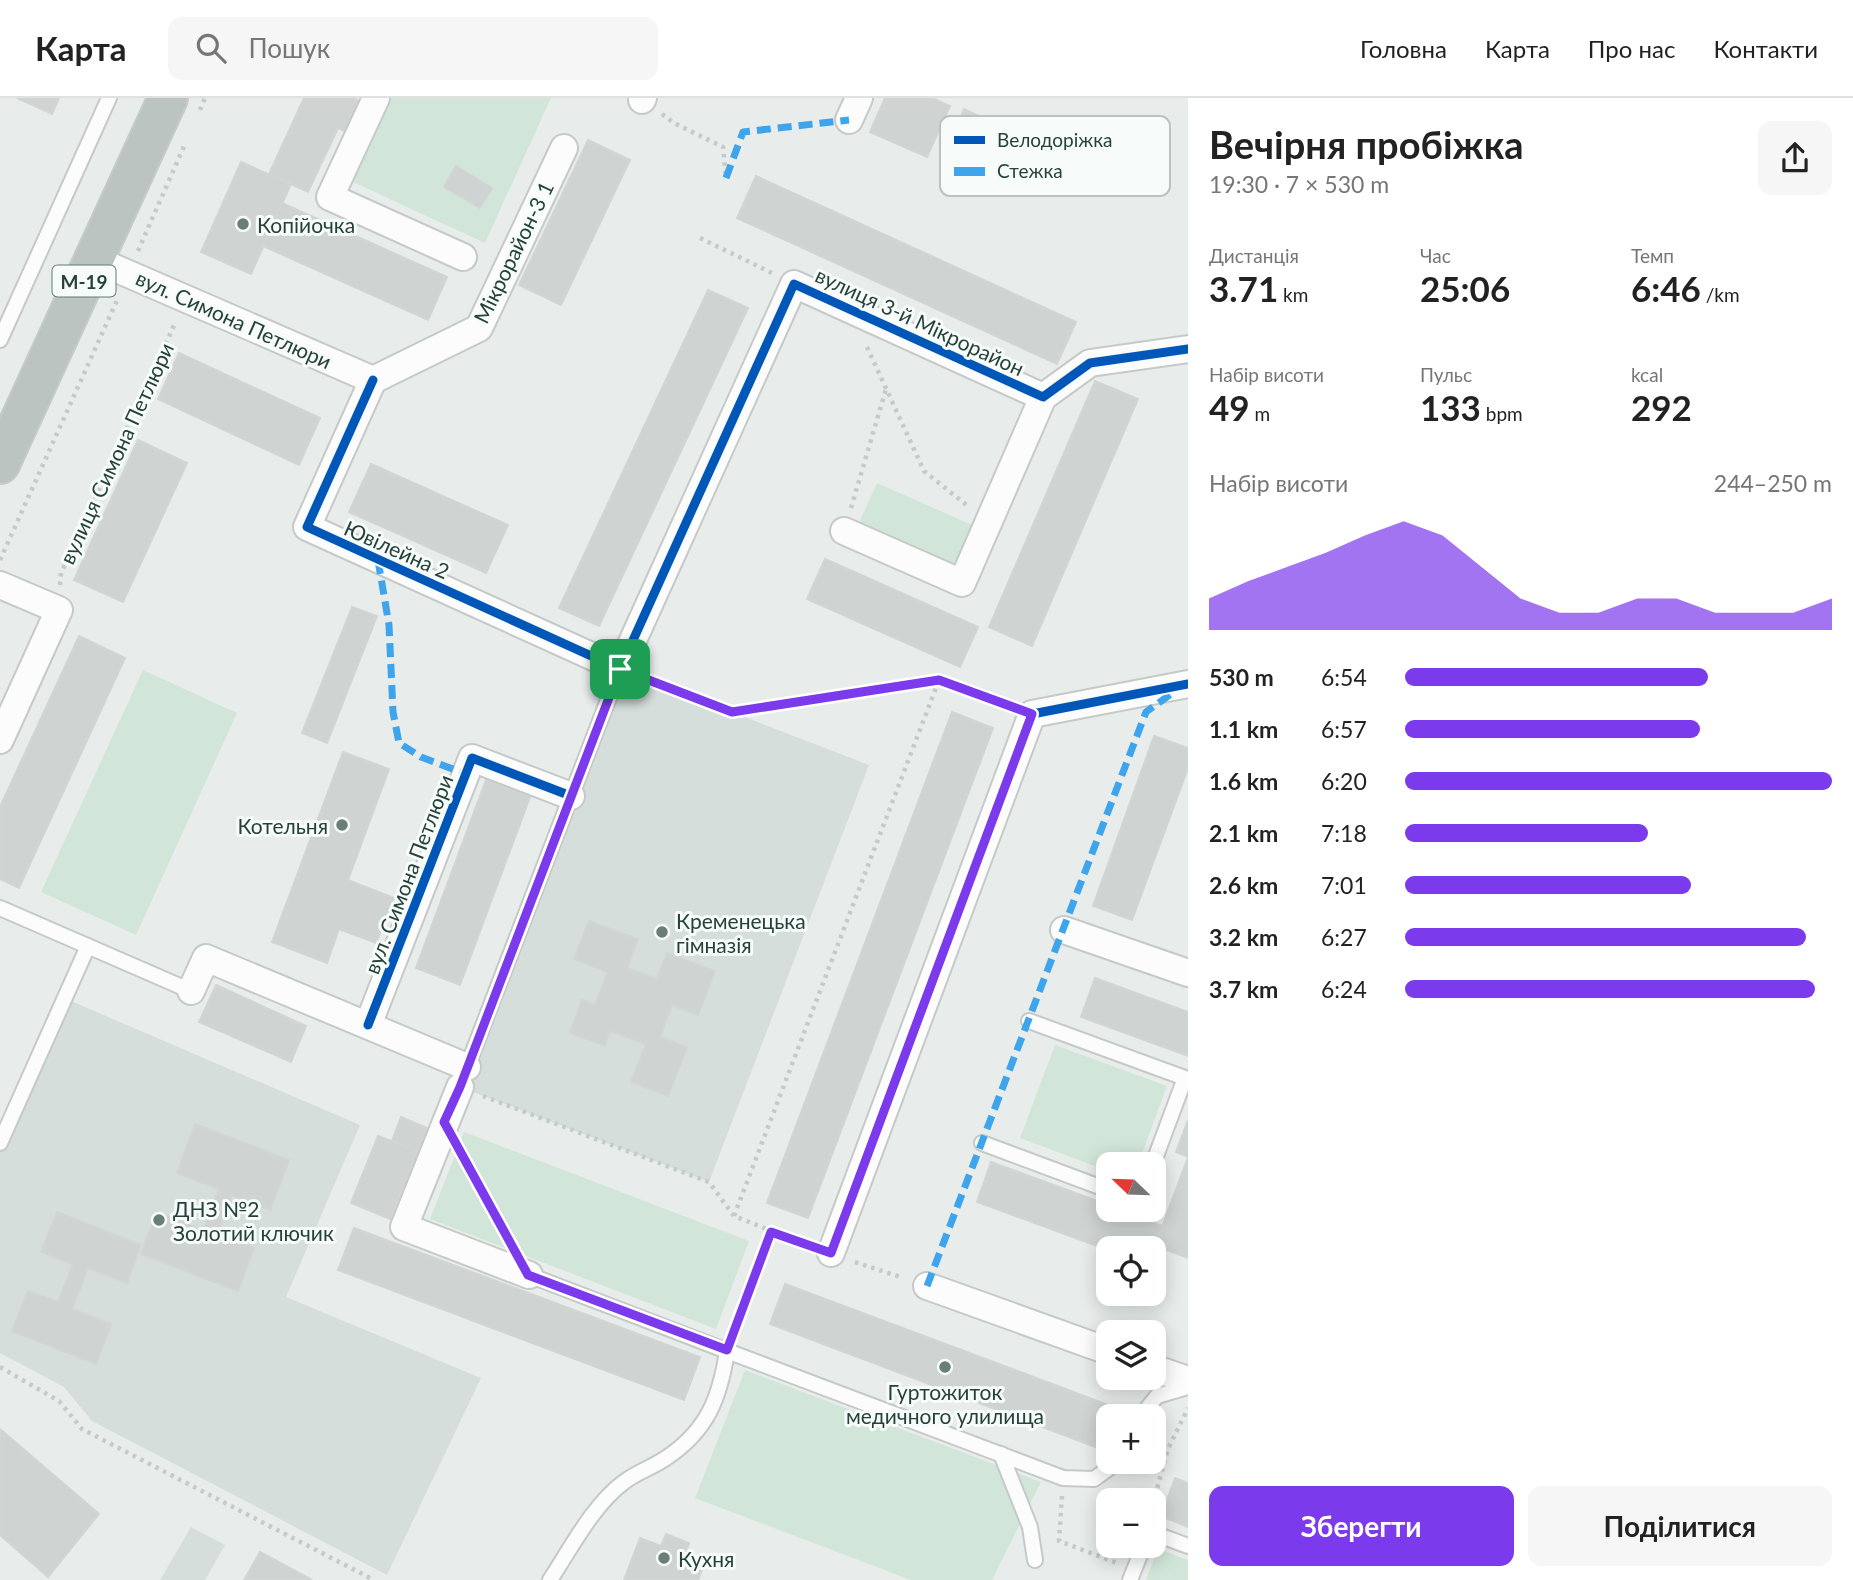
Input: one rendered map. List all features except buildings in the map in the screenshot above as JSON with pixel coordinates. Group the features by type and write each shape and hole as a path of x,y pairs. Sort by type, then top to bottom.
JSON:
{"highway":[{"name":"М-19","path":"0,464 94,259 184,104"}],"street":[{"path":"376,98 330,197 463,257"},
{"name":"Мікрорайон-3 1","path":"373,380 479,328 564,148"},
{"name":"вул. Симона Петлюри","path":"94,259 373,380"},
{"name":"вулиця 3-й Мікрорайон","path":"620,669 794,284 1044,397 1090,363 1188,349"},
{"name":"Ювілейна 2","path":"373,380 307,527 620,669"},
{"path":"844,531 962,583 1044,397"},
{"path":"0,585 59,610 0,740"},
{"path":"831,1253 1032,714 1188,684"},
{"name":"вул. Симона Петлюри","path":"368,1025 472,758 571,796"},
{"path":"1065,930 1188,973"},
{"path":"191,991 206,958 368,1025 464,1077 404,1227 528,1275"},
{"path":"927,1286 1096,1347"},
{"path":"1166,1372 1188,1380"}],"lane":[{"path":"0,340 109,98"},
{"path":"464,1077 620,669"},
{"path":"0,908 191,991"},
{"path":"0,1143 88,946"},
{"path":"1029,1021 1185,1079 1158,1152"},
{"path":"982,1143 1096,1186"},
{"path":"528,1275 1063,1478 1094,1479 1101,1474"},
{"path":"550,1580 590,1517 623,1482 667,1458 696,1435 708,1418 723,1381 727,1350"},
{"path":"1150,1404 1157,1396 1188,1387"},
{"path":"1001,1454 1030,1527 1035,1560"},
{"path":"1166,1538 1188,1546"},
{"path":"1132,1575 1139,1558"}],"path":[{"path":"184,104 205,98"},
{"path":"642,99 674,123 723,147 726,178"},
{"path":"0,560 189,136"},
{"path":"700,238 794,284"},
{"path":"860,341 869,350 924,471 989,523"},
{"path":"844,531 887,388"},
{"path":"620,669 732,712 939,680 1032,714"},
{"path":"734,1216 939,680"},
{"path":"464,1077 709,1182 734,1216 771,1232 927,1286"},
{"path":"444,1122 528,1275"},
{"path":"727,1350 771,1232"},
{"path":"0,1367 59,1401 82,1429 374,1580"},
{"path":"1157,1488 1168,1450 1188,1408"},
{"path":"1063,1478 1059,1541 1132,1575"}],"shaded area":[{"name":"Кременецька гімназія","path":"620,669 869,765 709,1182 460,1087"},
{"name":"ДНЗ №2 Золотий ключик","path":"64,998 360,1125 286,1297 481,1378 387,1575 92,1421 64,1387 0,1353 0,1143"},
{"path":"191,1527 225,1545 205,1580 160,1580"}],"green space":[{"path":"390,98 551,98 485,243 351,181"},
{"path":"877,483 972,525 954,565 859,523"},
{"path":"143,670 237,713 136,935 41,892"},
{"path":"1055,1045 1167,1086 1142,1152 1096,1152 1096,1166 1020,1138"},
{"path":"464,1132 749,1241 716,1329 430,1219"},
{"path":"745,1370 1041,1482 992,1580 911,1580 695,1498"},
{"path":"1166,1552 1188,1560 1188,1580 1146,1580 1155,1558 1166,1558"}],"marked path":[{"path":"726,178 743,132 849,120"},
{"path":"378,560 389,625 393,712 399,743 421,757 466,774"},
{"path":"927,1286 1146,712 1175,691"}],"cycle path":[{"path":"373,380 307,527 620,669 794,284 1043,397 1090,363 1188,349"},
{"path":"831,1253 1032,714 1188,684"},
{"path":"368,1025 472,758 571,796"}],"place":[{"name":"Копійочка","path":"243,224"},
{"name":"Котельня","path":"342,825"},
{"name":"Кременецька гімназія","path":"662,932"},
{"name":"ДНЗ №2 Золотий ключик","path":"159,1220"},
{"name":"Гуртожиток медичного улилища","path":"945,1367"},
{"name":"Кухня","path":"664,1558"}],"route":[{"path":"620,669 732,712 939,680 1032,714 831,1253 771,1232 727,1350 528,1275 444,1122 460,1087 620,669"}]}
